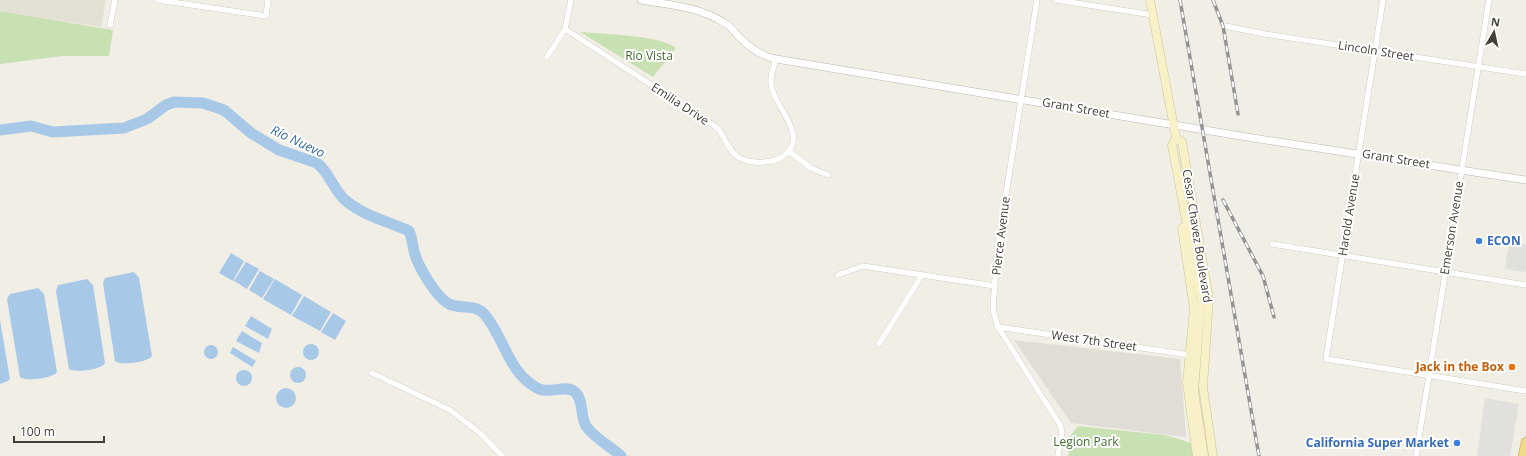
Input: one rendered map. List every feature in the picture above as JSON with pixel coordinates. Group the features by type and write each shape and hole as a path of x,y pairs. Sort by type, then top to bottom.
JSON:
{"highway":[{"path":"1524,456 1526,442"}],"main road":[{"name":"Cesar Chavez Boulevard","path":"1150,0 1172,124 1176,138 1182,142 1208,291 1208,317 1203,388 1213,456"},
{"name":"Cesar Chavez Boulevard","path":"1176,138 1172,145 1200,300 1194,391 1204,456"},
{"path":"1181,194 1178,204 1194,309 1187,383 1197,456"}],"street":[{"path":"110,25 115,0"},
{"path":"158,0 266,16 268,0"},
{"path":"547,57 565,29 571,0"},
{"name":"Grant Street","path":"641,0 690,8 711,15 728,25 755,51 765,57 1172,124 1526,180"},
{"name":"Pierce Avenue","path":"1037,0 997,250 993,310 998,327 1060,425 1062,432 1058,456"},
{"path":"1056,0 1153,15"},
{"name":"Harold Avenue","path":"1383,0 1326,359 1429,376"},
{"name":"Emerson Avenue","path":"1416,456 1489,0"},
{"name":"Lincoln Street","path":"1226,26 1265,34 1526,74"},
{"name":"Emilia Drive","path":"565,29 718,129 732,152 739,158 764,163 775,161 789,151"},
{"path":"776,59 770,78 772,88 793,135 792,146 789,151 811,168 828,175"},
{"path":"1272,244 1526,285"},
{"path":"838,275 863,266 994,286"},
{"path":"879,344 922,275"},
{"name":"West 7th Street","path":"998,327 1190,355"},
{"path":"372,373 450,410 480,433 502,456"},
{"path":"1429,376 1526,391"}],"shaded area":[{"path":"0,0 106,0 101,27 0,11"},
{"path":"1509,242 1526,245 1526,272 1505,269"},
{"path":"1014,340 1180,359 1186,437 1071,423"},
{"path":"1485,398 1519,404 1510,456 1477,456"}],"green space":[{"path":"0,11 113,30 109,56 62,56 0,64"},
{"name":"Rio Vista","path":"580,32 657,40 676,48 653,77"},
{"name":"Legion Park","path":"1078,426 1165,435 1198,445 1200,456 1068,456 1071,435"}],"water":[{"path":"231,253 244,261 233,281 219,273"},
{"path":"246,262 259,269 247,289 234,281"},
{"path":"260,271 274,279 262,298 249,290"},
{"path":"134,272 139,278 152,356 141,362 123,363 115,361 103,283 105,278"},
{"path":"87,279 93,285 105,363 94,369 76,371 69,369 56,291 58,285"},
{"path":"275,279 302,295 291,315 263,299"},
{"path":"38,288 44,294 57,372 46,378 28,379 20,377 7,299 10,294"},
{"path":"304,296 331,312 320,331 292,316"},
{"path":"333,313 346,321 335,340 321,332"},
{"path":"251,316 272,329 268,339 245,326"},
{"path":"0,320 10,379 0,384"},
{"path":"242,331 262,343 259,353 236,341"},
{"path":"311,344 317,346 319,352 317,358 311,360 305,358 303,352 305,346"},
{"path":"208,345 214,345 218,349 218,355 214,359 208,359 204,355 204,349"},
{"path":"233,347 256,361 252,367 230,353"},
{"path":"298,367 304,369 306,375 304,381 298,383 292,381 290,375 292,369"},
{"path":"244,370 250,372 252,378 250,384 244,386 238,384 236,378 238,372"},
{"path":"282,388 290,388 296,394 296,402 290,408 282,408 276,402 276,394"}],"waterway":[{"name":"Río Nuevo","path":"0,130 31,126 53,132 124,128 147,119 166,105 174,102 203,103 224,110 251,133 279,150 317,163 325,171 341,196 352,206 409,231 419,264 438,295 454,306 473,308 481,311 496,331 514,366 527,381 541,390 568,389 575,392 580,399 586,426 598,438 621,456"}],"railway":[{"path":"1180,0 1259,456"},
{"path":"1213,0 1223,26 1238,114"},
{"path":"1223,200 1263,276 1274,317"}],"place":[{"name":"ECON","path":"1479,241"},
{"name":"Jack in the Box","path":"1512,367"},
{"name":"California Super Market","path":"1457,443"}]}
